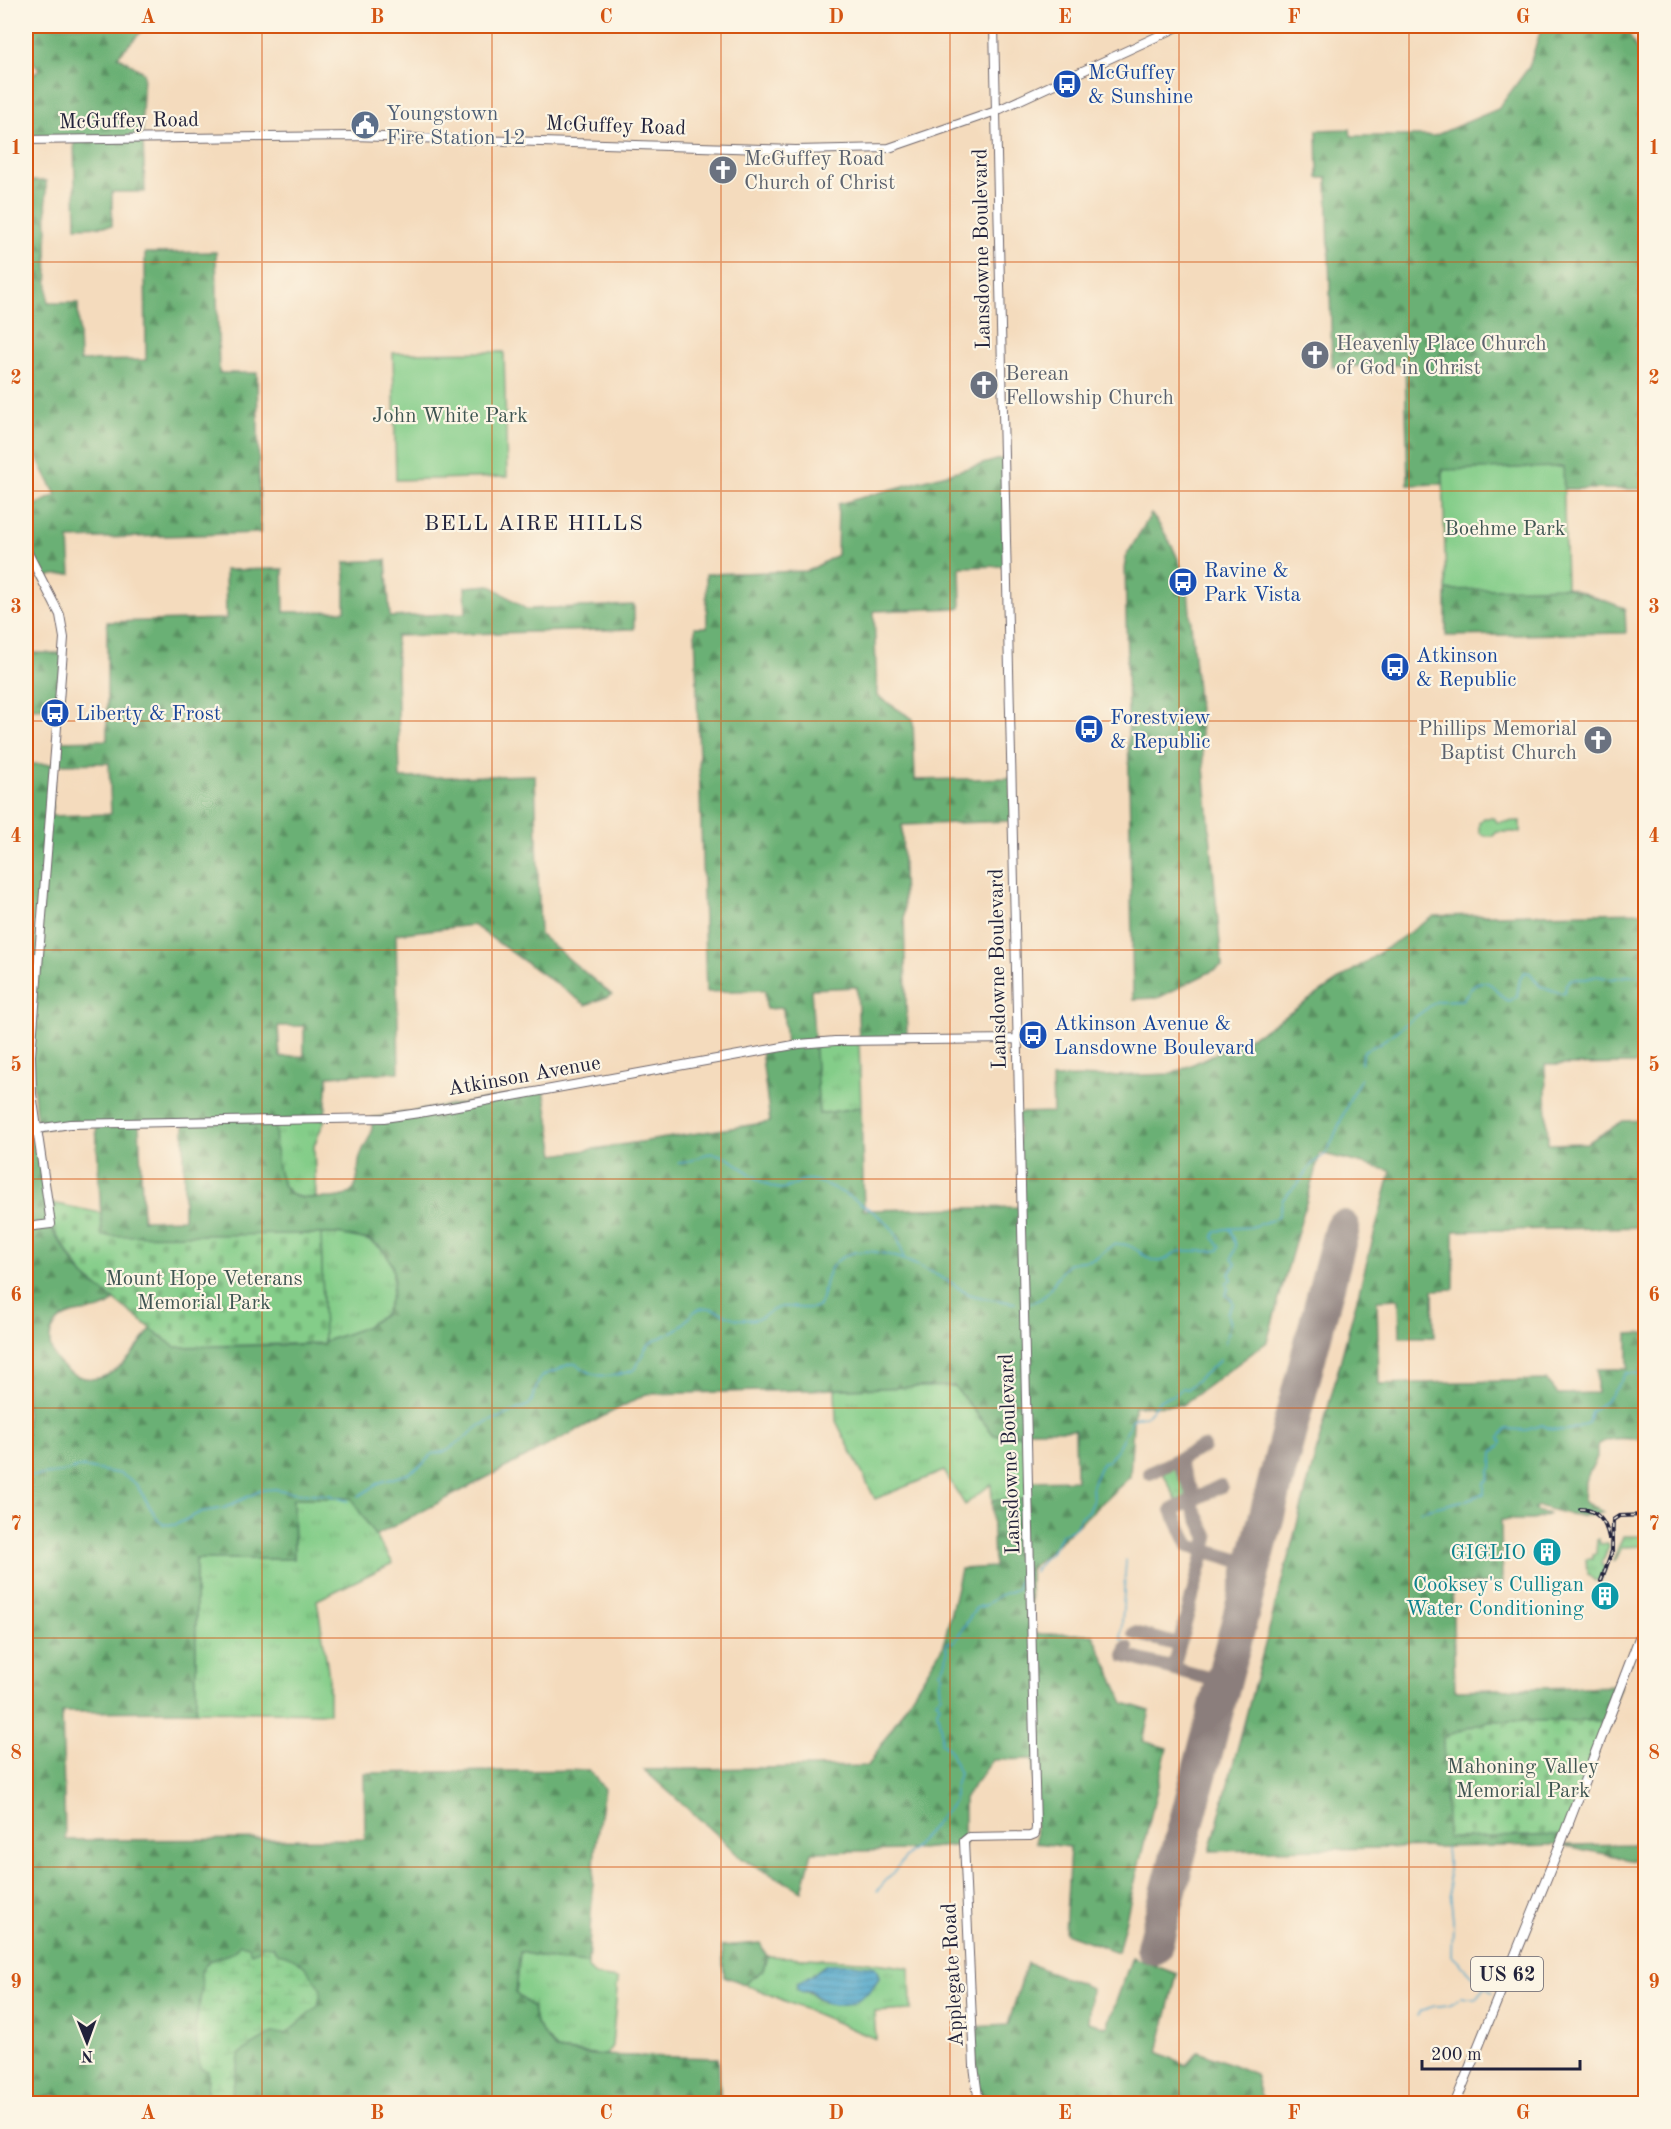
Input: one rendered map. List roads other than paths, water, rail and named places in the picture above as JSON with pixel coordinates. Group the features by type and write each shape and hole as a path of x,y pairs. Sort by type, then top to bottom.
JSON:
{"main road":[{"name":"US 62","path":"1455,2103 1560,1845 1646,1621"}],"street":[{"name":"Lansdowne Boulevard","path":"964,1845 964,1841 969,1838 1033,1835 1036,1828 994,26"},
{"name":"McGuffey Road","path":"26,140 353,136 796,150 889,148 996,111 1180,26"},
{"path":"26,549 60,615 64,638 31,1056 32,1094 51,1224 26,1227"},
{"name":"Atkinson Avenue","path":"37,1129 70,1124 384,1118 799,1044 835,1041 1016,1039"},
{"name":"Applegate Road","path":"964,1845 974,2066 979,2103"}],"water":[{"path":"827,1964 875,1967 879,1978 870,1991 853,2003 835,2005 825,2003 810,1991 801,1992 797,1989 797,1983"}],"waterway":[{"path":"1361,1064 1365,1050 1380,1043 1437,1001 1462,1000 1475,984 1481,982 1490,984 1509,1001 1517,996 1520,979 1524,972 1530,973 1540,986 1561,993 1565,992 1566,984 1571,979 1597,976 1611,979 1646,976"},
{"path":"1030,1303 1044,1296 1068,1265 1092,1259 1114,1245 1126,1245 1151,1259 1162,1261 1182,1251 1219,1250 1221,1246 1213,1238 1216,1232 1224,1229 1251,1227 1272,1220 1279,1215 1283,1199 1312,1164 1327,1153 1361,1078"},
{"path":"678,1163 689,1162 706,1154 716,1154 730,1159 765,1184 778,1189 784,1189 805,1180 831,1187 869,1209 889,1226 898,1239 904,1260"},
{"path":"1225,1343 1230,1324 1227,1313 1233,1304 1226,1295 1228,1289 1226,1283 1232,1279 1229,1274 1236,1263 1232,1258 1236,1246 1230,1228"},
{"path":"359,1496 381,1482 407,1474 422,1465 432,1454 447,1451 481,1425 529,1405 538,1383 547,1374 572,1364 601,1376 634,1370 647,1346 679,1328 699,1309 711,1309 738,1319 752,1319 781,1307 818,1307 832,1266 849,1254 864,1251 895,1257 927,1270 969,1294 1015,1303"},
{"path":"1034,1572 1043,1559 1050,1554 1062,1534 1076,1527 1081,1517 1088,1511 1093,1500 1092,1485 1100,1467 1115,1453 1132,1420 1146,1416 1160,1400 1176,1394 1182,1388 1187,1389 1220,1360"},
{"path":"1420,1511 1484,1494 1484,1483 1489,1479 1492,1468 1493,1452 1502,1443 1500,1437 1507,1429 1526,1430 1542,1425 1565,1430 1588,1423 1591,1412 1611,1395 1626,1373 1646,1374"},
{"path":"26,1477 82,1467 121,1474 136,1484 158,1520 163,1524 175,1525 201,1512 224,1508 262,1490 276,1489 329,1495 348,1501"},
{"path":"1125,1639 1121,1639 1126,1560"},
{"path":"877,1891 954,1801 954,1789 959,1773 951,1753 941,1744 942,1735 937,1710 940,1705 936,1700 941,1695 940,1682 943,1674 940,1672 946,1660 946,1646 948,1642 954,1642 976,1608 1017,1589 1021,1575 1026,1573"},
{"path":"1446,1848 1453,1921 1452,1956 1492,1992"},
{"path":"1461,1997 1475,1999 1484,1988"},
{"path":"1417,2016 1420,2011 1450,2004 1458,1999"}],"railway":[{"path":"1580,1509 1596,1514 1606,1527 1609,1538"},
{"path":"1601,1581 1612,1551 1613,1520 1619,1516 1646,1515"}],"place":[{"name":"McGuffey & Sunshine","path":"1067,84"},
{"name":"Youngstown Fire Station 12","path":"365,125"},
{"name":"McGuffey Road Church of Christ","path":"723,170"},
{"name":"Heavenly Place Church of God in Christ","path":"1315,355"},
{"name":"Berean Fellowship Church","path":"984,385"},
{"name":"Ravine & Park Vista","path":"1183,582"},
{"name":"Atkinson & Republic","path":"1395,667"},
{"name":"Liberty & Frost","path":"55,713"},
{"name":"Forestview & Republic","path":"1089,729"},
{"name":"Phillips Memorial Baptist Church","path":"1598,740"},
{"name":"Atkinson Avenue & Lansdowne Boulevard","path":"1033,1035"},
{"name":"GIGLIO","path":"1547,1552"},
{"name":"Cooksey's Culligan Water Conditioning","path":"1605,1596"}],"district":[{"name":"BELL AIRE HILLS","path":"534,522"}],"park label":[{"name":"John White Park","path":"450,415"},
{"name":"Boehme Park","path":"1505,528"},
{"name":"Mount Hope Veterans Memorial Park","path":"204,1290"},
{"name":"Mahoning Valley Memorial Park","path":"1523,1778"}]}
